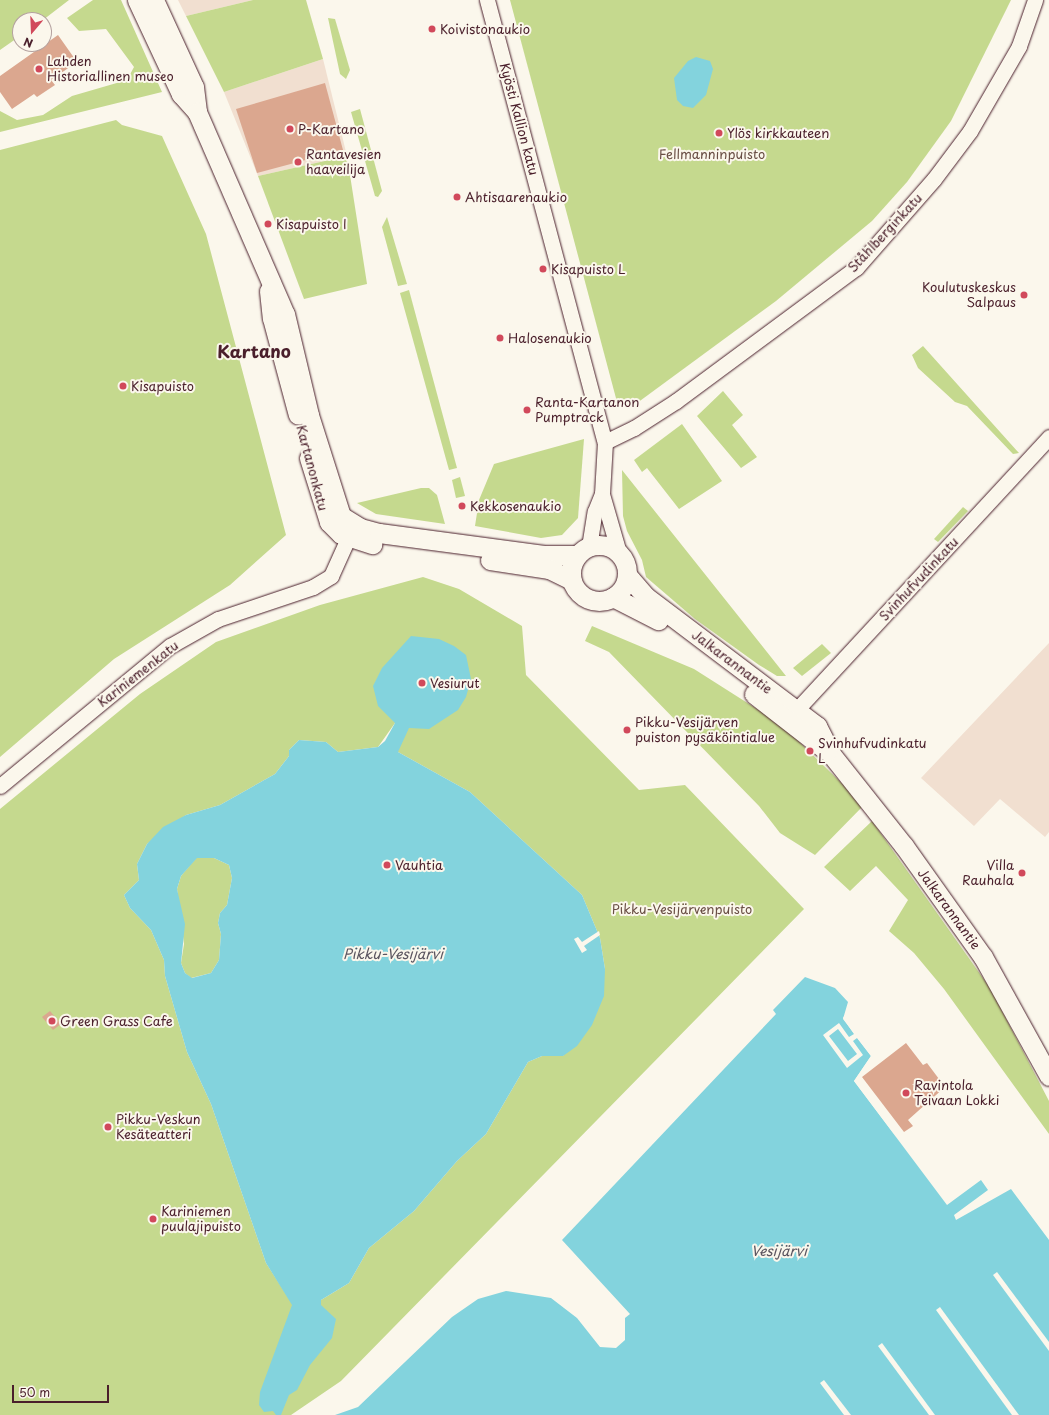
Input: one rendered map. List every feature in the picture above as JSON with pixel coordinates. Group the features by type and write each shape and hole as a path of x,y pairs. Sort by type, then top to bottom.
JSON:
{"main road":[{"name":"Kartanonkatu","path":"137,0 181,94 197,112"},
{"name":"Kartanonkatu","path":"154,0 194,87 197,112 269,283 285,314 309,415 338,510 352,532"},
{"name":"Kartanonkatu","path":"269,283 272,318 322,506 334,529 549,569 572,580"},
{"name":"Kartanonkatu","path":"352,532 379,533 544,555 583,551"},
{"path":"605,545 619,553 627,575 625,584 613,597 590,600 582,595 572,580 572,566 583,551 605,545"},
{"name":"Jalkarannantie","path":"627,575 645,596 792,715"},
{"name":"Jalkarannantie","path":"613,597 650,613 792,715 816,726 831,754 904,846 984,957 1049,1076"}],"street":[{"name":"Kyösti Kallion katu","path":"488,0 605,442 602,494 595,511 583,551"},
{"name":"Ståhlberginkatu","path":"605,442 634,428 676,401 856,268 934,179 970,131 1019,46 1035,0"},
{"name":"Svinhufvudinkatu","path":"792,715 1049,438"},
{"name":"Kyösti Kallion katu","path":"602,494 619,553"},
{"name":"Kariniemenkatu","path":"0,786 170,646 218,619 313,587 331,576 352,532"}],"shaded area":[{"path":"178,0 253,0 186,16"},
{"name":"P-Kartano","path":"323,59 347,156 258,176 224,92"},
{"path":"1049,643 1049,832 1045,837 1000,799 974,826 921,778"}],"green space":[{"path":"0,0 69,0 52,13 12,12 12,42 0,50"},
{"path":"93,0 121,0 162,92 0,132 0,111 17,120 43,115 72,96 127,80 134,67 106,29 79,31 67,18"},
{"path":"253,0 306,0 323,59 224,92 186,16"},
{"name":"Fellmanninpuisto","path":"510,0 1011,0 951,121 907,182 872,221 776,301 633,406 617,402"},
{"path":"328,18 335,19 350,70 346,79 340,74"},
{"path":"360,109 382,191 378,197 375,196 351,112"},
{"name":"Kisapuisto","path":"116,120 122,125 162,136 206,234 286,535 230,585 114,659 0,757 0,150"},
{"path":"347,156 367,284 304,299 258,176"},
{"path":"387,217 407,284 398,286 382,227"},
{"path":"409,290 457,468 449,470 400,293"},
{"path":"923,346 1019,453 1013,454 967,406 955,402 918,368 912,355"},
{"path":"723,391 743,415 732,425 757,457 741,468 697,416"},
{"path":"682,424 722,481 679,509 647,468 642,472 634,460"},
{"path":"584,439 578,518 562,535 541,538 475,526 479,500 494,464"},
{"path":"622,470 786,676 777,676 759,665 695,619 646,577 642,560 627,531 623,516"},
{"path":"460,477 465,496 456,498 452,480"},
{"path":"421,488 429,488 437,495 445,524 376,514 357,503"},
{"path":"963,507 968,511 938,542 934,539"},
{"name":"Pikku-Vesijärvenpuisto","path":"423,577 459,589 522,626 526,675 639,790 685,785 804,909 341,1381 291,1415 0,1415 0,809 140,694 216,642 320,605","holes":["395,723 398,752 470,792 582,895 600,938 605,969 563,1056 542,1056 528,1062 486,1134 457,1161 414,1211 369,1248 349,1283 321,1300 320,1305 293,1305 266,1263 211,1104 187,1052 165,976 164,960 151,930 130,908 124,895 139,880 137,864 147,844 186,815 220,805 275,774 289,756 289,750 299,740 326,742 338,752 378,747"]},
{"path":"592,626 694,669 782,725 864,805 815,855 780,833 759,806 609,652 585,641"},
{"path":"822,644 831,653 802,676 793,668"},
{"path":"872,821 990,988 1049,1101 1049,1134 944,989 914,953 889,931 908,900 876,866 850,891 824,867"},
{"path":"197,857 214,858 229,865 232,878 227,905 220,913 218,923 221,934 219,960 211,973 191,978 185,973 181,963 184,944 177,889 181,876"}],"water":[{"path":"696,57 710,61 713,69 706,95 693,108 683,106 677,100 674,78 688,61"},
{"name":"Pikku-Vesijärvi","path":"411,636 439,639 454,646 466,655 471,679 466,697 458,710 429,729 409,728 398,752 470,792 582,895 600,938 605,969 604,996 592,1025 577,1046 563,1056 542,1056 528,1062 486,1134 457,1161 414,1211 369,1248 349,1283 321,1300 321,1305 336,1319 332,1338 310,1365 297,1390 289,1395 281,1415 276,1415 273,1411 264,1412 259,1405 260,1392 292,1305 266,1263 211,1104 187,1052 165,976 164,960 151,930 130,908 124,895 139,880 137,864 147,844 163,827 186,815 220,805 275,774 289,756 289,750 299,740 326,742 338,752 378,747 385,741 395,723 378,706 373,686 382,668","holes":["197,858 214,858 229,865 232,878 227,905 220,913 218,923 221,934 219,960 211,973 192,978 185,973 181,963 185,924 177,889 181,876"]},
{"name":"Vesijärvi","path":"805,977 835,988 848,1002 843,1019 871,1056 854,1081 947,1205 981,1180 988,1190 954,1215 956,1220 1011,1189 1049,1240 1049,1415 335,1415 358,1407 452,1317 478,1299 506,1291 551,1298 577,1318 600,1347 616,1348 625,1340 625,1318 630,1314 562,1240 776,1014 773,1010"}],"pier":[{"path":"599,931 600,935 584,946 587,950 582,953 574,939 578,937 582,942"},
{"path":"846,1013 845,1018 873,1056 857,1080 897,1138 854,1081 871,1056 857,1038 853,1041 863,1055 847,1068 823,1035 839,1023 849,1037 854,1034 843,1018","holes":["838,1029 857,1054 848,1061 829,1036"]},
{"path":"997,1272 1049,1342 1049,1351 993,1275"},
{"path":"940,1307 1019,1415 1012,1415 936,1310"},
{"path":"882,1343 935,1415 929,1415 878,1346"},
{"path":"824,1380 851,1415 844,1415 820,1383"}],"building":[{"name":"Lahden Historiallinen museo","path":"58,35 77,62 51,80 55,85 37,97 34,94 12,109 0,92 0,76 34,52 52,52 52,39"},
{"name":"P-Kartano","path":"325,83 343,150 257,173 236,109"},
{"name":"Green Grass Cafe","path":"50,1011 61,1024 53,1030 42,1017"},
{"name":"Ravintola Teivaan Lokki","path":"906,1043 923,1065 927,1063 945,1087 908,1120 913,1126 904,1132 862,1077"}],"place":[{"name":"Koivistonaukio","path":"432,29"},
{"name":"Lahden Historiallinen museo","path":"39,69"},
{"name":"P-Kartano","path":"290,129"},
{"name":"Ylös kirkkauteen","path":"719,133"},
{"name":"Rantavesien haaveilija","path":"298,162"},
{"name":"Ahtisaarenaukio","path":"457,197"},
{"name":"Kisapuisto I","path":"268,224"},
{"name":"Kisapuisto L","path":"543,269"},
{"name":"Koulutuskeskus Salpaus","path":"1024,295"},
{"name":"Halosenaukio","path":"500,338"},
{"name":"Kisapuisto","path":"123,386"},
{"name":"Ranta-Kartanon Pumptrack","path":"527,410"},
{"name":"Kekkosenaukio","path":"462,506"},
{"name":"Vesiurut","path":"422,683"},
{"name":"Pikku-Vesijärven puiston pysäköintialue","path":"627,730"},
{"name":"Svinhufvudinkatu L","path":"810,751"},
{"name":"Vauhtia","path":"387,865"},
{"name":"Villa Rauhala","path":"1022,873"},
{"name":"Green Grass Cafe","path":"52,1021"},
{"name":"Ravintola Teivaan Lokki","path":"906,1093"},
{"name":"Pikku-Veskun Kesäteatteri","path":"108,1127"},
{"name":"Kariniemen puulajipuisto","path":"153,1219"}],"district":[{"name":"Kartano","path":"254,352"}]}
